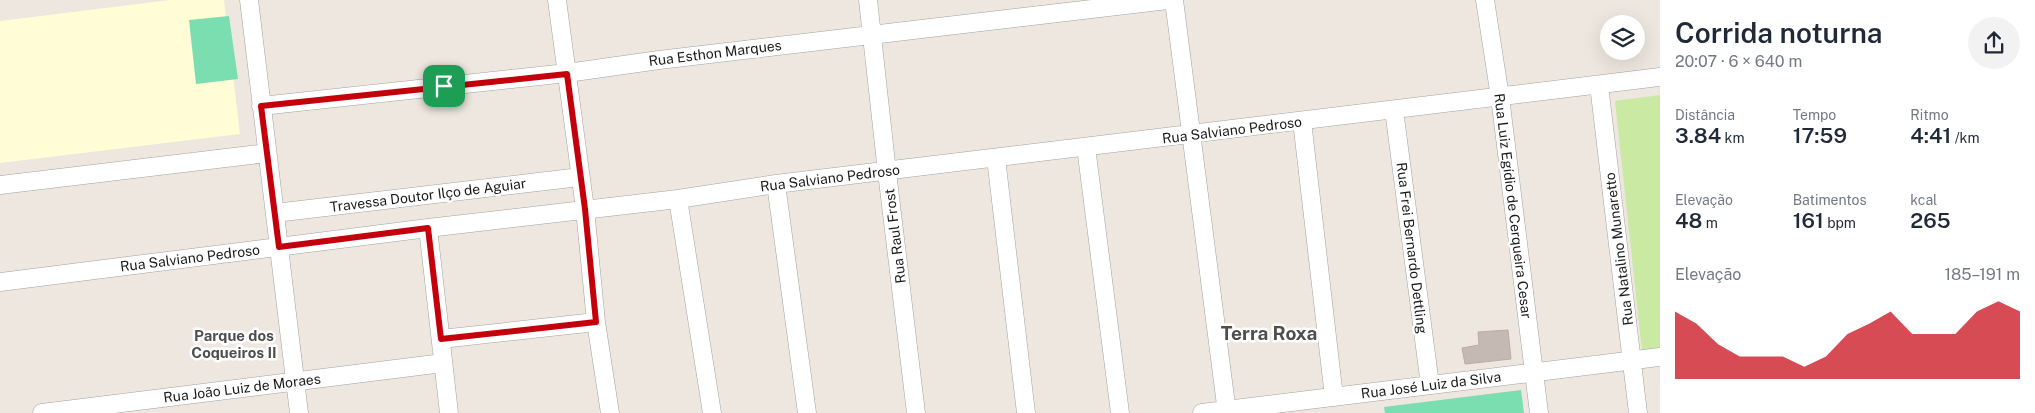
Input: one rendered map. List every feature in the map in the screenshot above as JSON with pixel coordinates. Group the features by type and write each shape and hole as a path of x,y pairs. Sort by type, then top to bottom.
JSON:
{"street":[{"path":"249,0 299,413"},
{"path":"557,0 585,209 596,322 610,413"},
{"name":"Rua Raul Frost","path":"868,0 916,413"},
{"name":"Rua Esthon Marques","path":"261,106 567,74 660,60 1168,0"},
{"path":"1174,0 1227,412"},
{"name":"Rua Luiz Egídio de Cerqueira Cesar","path":"1485,0 1500,97 1539,413"},
{"name":"Rua Salviano Pedroso","path":"0,282 428,228 678,199 776,184 1660,77"},
{"name":"Rua Natalino Munaretto","path":"1599,85 1638,413"},
{"name":"Rua Frei Bernardo Dettling","path":"1394,110 1430,385"},
{"path":"1302,121 1334,397"},
{"path":"1086,147 1120,413"},
{"path":"0,185 267,154"},
{"path":"996,158 1026,413"},
{"name":"Travessa Doutor Ilço de Aguiar","path":"275,213 580,177"},
{"path":"776,184 807,413"},
{"path":"678,199 712,413"},
{"path":"428,228 449,413"},
{"path":"441,339 596,322"},
{"name":"Rua José Luiz da Silva","path":"1202,413 1227,412 1660,357"},
{"name":"Rua João Luiz de Moraes","path":"42,413 97,410 295,381 443,363"}],"shaded area":[{"path":"170,0 224,0 240,134 0,163 0,21"}],"green space":[{"path":"229,16 238,79 196,84 189,20"},
{"path":"1660,95 1660,348 1642,351 1615,101"},
{"path":"1521,390 1524,413 1385,413 1384,407"}],"building":[{"path":"1508,330 1511,359 1465,364 1462,348 1479,345 1478,332"}],"district":[{"name":"Terra Roxa","path":"1269,333"},
{"name":"Parque dos Coqueiros II","path":"234,344"}],"route":[{"path":"567,74 585,209 596,322 441,339 428,228 279,247 261,106 444,86 567,74"}]}
